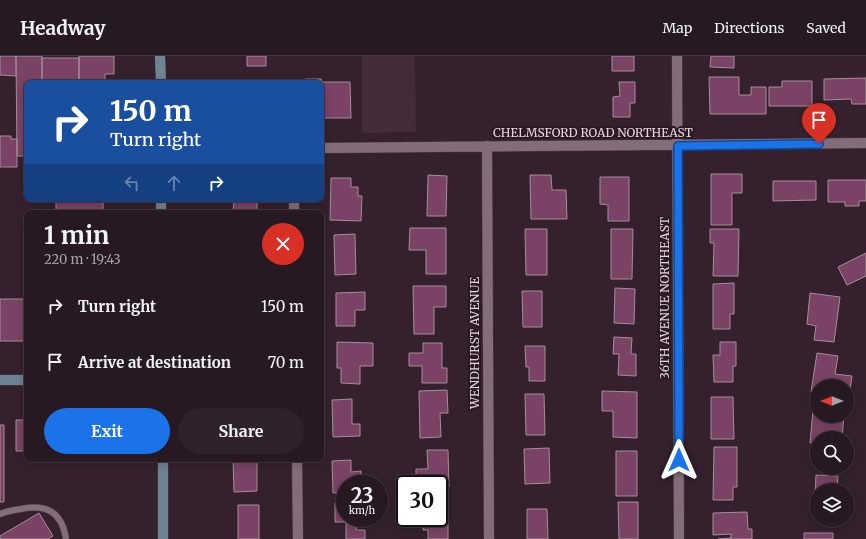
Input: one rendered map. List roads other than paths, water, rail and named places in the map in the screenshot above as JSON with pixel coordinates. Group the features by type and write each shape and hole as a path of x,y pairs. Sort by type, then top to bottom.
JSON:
{"main road":[{"path":"160,56 160,80"},
{"path":"0,380 24,380"},
{"path":"163,462 163,539"}],"street":[{"name":"36TH AVENUE NORTHEAST","path":"677,56 679,539"},
{"name":"CHELMSFORD ROAD NORTHEAST","path":"324,148 866,144"},
{"name":"WENDHURST AVENUE","path":"487,146 489,539"},
{"path":"297,462 298,539"}],"lane":[{"path":"0,514 34,506 42,507 57,517 63,526 66,539"}]}
